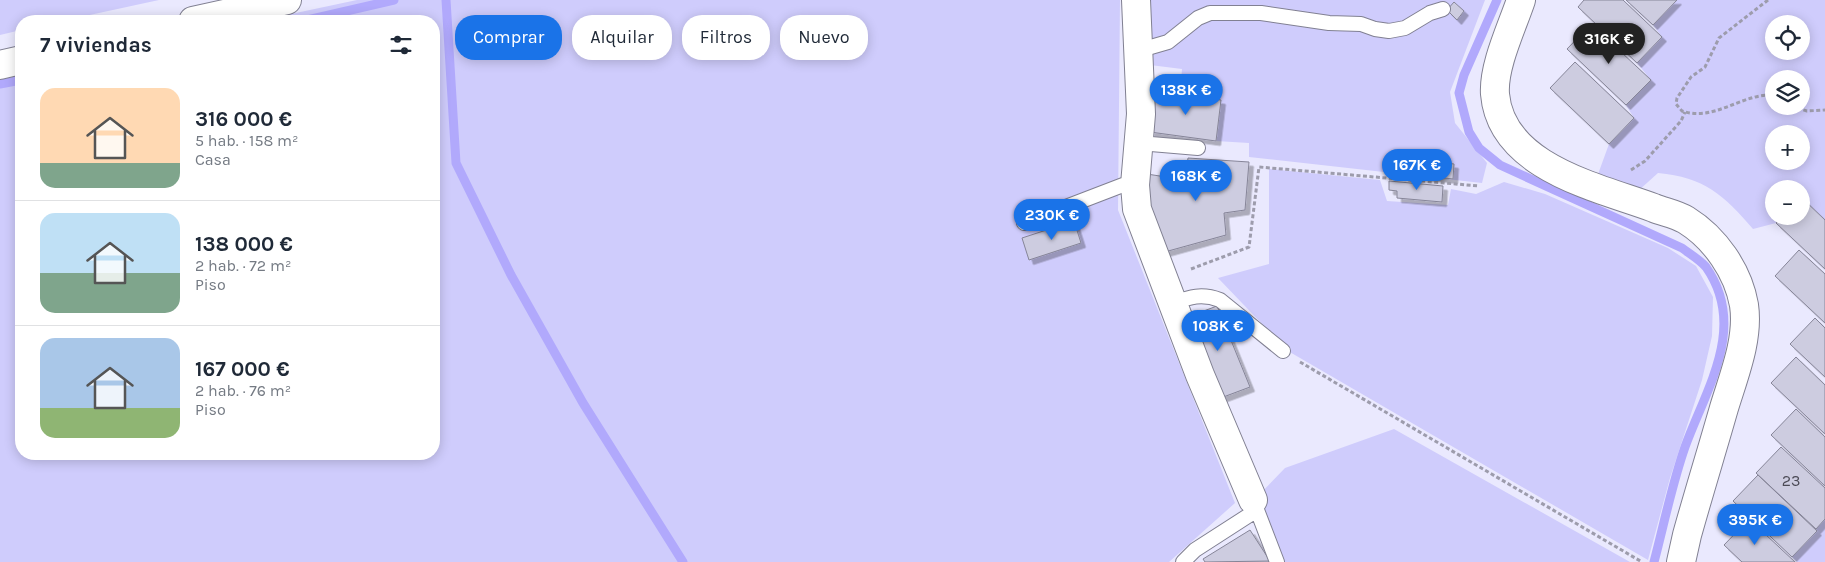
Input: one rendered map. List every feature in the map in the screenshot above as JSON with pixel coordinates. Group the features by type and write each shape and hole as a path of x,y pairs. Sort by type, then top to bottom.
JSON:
{"street":[{"path":"220,15 287,0"},
{"path":"1136,0 1141,114 1135,185 1137,209 1167,292 1255,505"},
{"path":"1521,0 1498,70 1495,93 1499,115 1509,136 1535,160 1566,175 1685,220 1713,242 1733,271 1744,305 1744,340 1687,535 1681,562"},
{"path":"0,65 15,61"}],"lane":[{"path":"1137,51 1168,42 1198,18 1210,13 1261,14 1361,24 1389,31 1404,28 1443,9"},
{"path":"1139,143 1198,148"},
{"path":"1024,223 1123,185 1135,185"},
{"path":"1167,292 1209,296 1220,300 1283,351"},
{"path":"1184,562 1195,550 1255,505 1277,562"}],"path":[{"path":"1765,96 1700,114 1685,112 1677,107 1676,98 1691,77 1705,68 1719,38 1768,0"},
{"path":"1810,111 1825,110"},
{"path":"1620,195 1628,173 1645,161 1681,120 1685,112"},
{"path":"1167,292 1249,247 1259,168 1479,186"},
{"path":"1283,351 1642,562"}],"shaded area":[{"path":"0,0 159,0 90,15 15,15 15,31 0,35"},
{"path":"357,0 1120,0 1118,210 1235,503 1169,562 0,562 0,78 15,74 15,460 440,460 440,15 286,15"},
{"path":"1148,0 1485,0 1450,92 1455,123 1487,163 1482,183 1249,157 1249,143 1216,141 1221,100 1180,95 1182,69 1150,65"},
{"path":"1677,0 1825,0 1825,220 1810,206 1810,180 1765,180 1765,225 1768,225 1753,229 1722,197 1701,184 1688,179 1658,173 1638,191 1597,177 1609,144 1634,118 1626,105 1651,80 1637,63 1662,37 1653,25"},
{"path":"1269,169 1380,180 1387,201 1448,205 1451,189 1476,194 1504,182 1545,194 1668,248 1696,266 1713,297 1712,336 1702,380 1670,478 1648,560 1288,351 1218,278 1269,264"},
{"path":"1394,429 1630,562 1281,562 1259,495 1285,468"},
{"path":"1825,519 1825,562 1797,562 1792,557 1817,531 1816,529"}],"building":[{"path":"1584,0 1623,0 1662,37 1637,63 1578,7"},
{"path":"1626,0 1677,0 1653,25"},
{"path":"1454,2 1464,11 1457,20 1447,10"},
{"path":"1591,24 1651,80 1626,105 1567,49"},
{"path":"1575,62 1634,118 1609,144 1550,88"},
{"path":"1155,91 1221,100 1216,141 1150,132"},
{"path":"1188,158 1249,162 1245,210 1224,213 1226,235 1161,253 1148,205 1147,174 1185,180"},
{"path":"1429,161 1454,164 1453,179 1427,176"},
{"path":"1389,181 1443,186 1442,202 1397,198 1397,191 1389,190"},
{"path":"1810,206 1825,220 1825,269 1778,225 1810,225"},
{"path":"1074,221 1081,243 1029,260 1022,238"},
{"path":"1799,250 1825,274 1825,323 1775,276"},
{"path":"1217,306 1250,387 1218,399 1185,318"},
{"path":"1815,318 1825,328 1825,377 1790,344"},
{"path":"1796,357 1825,385 1825,434 1771,383"},
{"path":"1796,409 1825,437 1825,486 1771,435"},
{"path":"1781,447 1825,488 1825,519 1816,529 1756,473"},
{"path":"1758,475 1817,531 1792,557 1733,501"},
{"path":"1749,519 1795,562 1742,562 1724,545"},
{"path":"1250,530 1270,561 1205,562 1203,559"}],"waterway":[{"path":"329,15 394,0"},
{"path":"446,0 456,163 511,275 583,403 683,562"},
{"path":"1497,0 1464,75 1459,93 1469,132 1479,148 1500,165 1682,248 1706,267 1718,290 1723,312 1723,335 1719,358 1680,461 1654,562"},
{"path":"0,84 15,81"}]}
